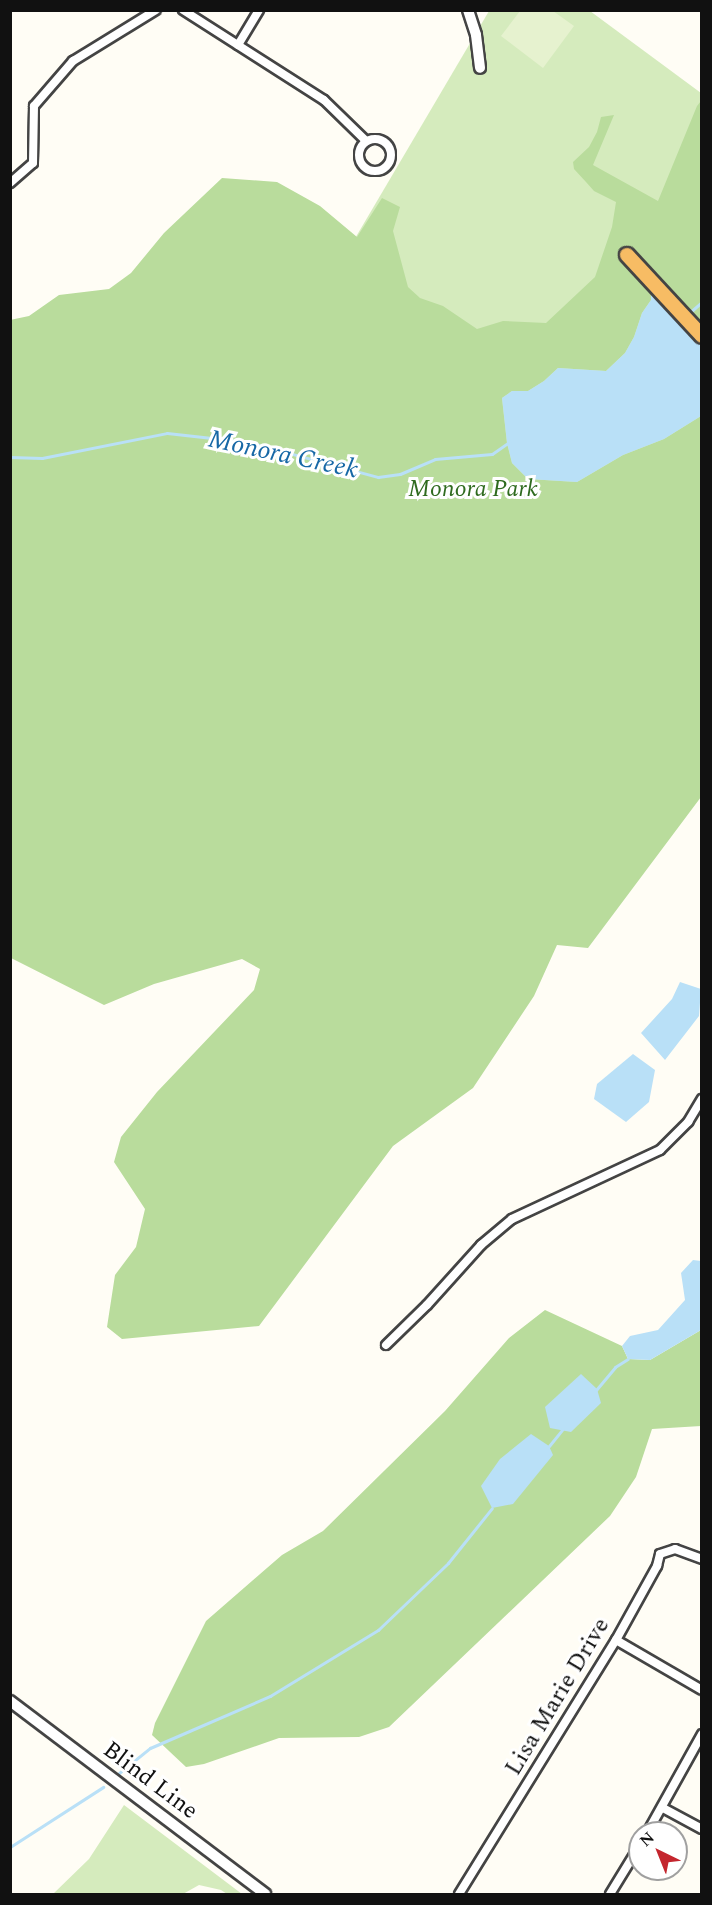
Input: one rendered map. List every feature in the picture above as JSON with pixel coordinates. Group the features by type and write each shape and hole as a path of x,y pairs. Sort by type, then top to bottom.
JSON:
{"highway":[{"path":"627,255 702,336"}],"street":[{"path":"10,183 33,163 34,106 73,61 156,10"},
{"path":"183,10 324,100 366,141"},
{"path":"238,45 259,10"},
{"path":"468,10 476,35 480,68"},
{"path":"386,1346 428,1305 481,1245 512,1219 660,1150 688,1122 702,1099"},
{"name":"Lisa Marie Drive","path":"459,1894 616,1640 657,1566 660,1554 675,1549 702,1559"},
{"path":"616,1640 702,1690"},
{"name":"Blind Line","path":"10,1701 265,1894"},
{"path":"655,1821 702,1734"},
{"path":"663,1808 702,1829"},
{"path":"610,1894 628,1865"}],"green space":[{"name":"Monora Park","path":"489,11 590,11 701,93 701,656 172,549"},
{"path":"520,11 553,11 574,26 543,68 501,36"},
{"path":"701,101 701,343 651,290 651,300 642,313 634,337 625,353 606,371 558,368 528,391 512,391 502,398 507,443 512,463 528,479 577,482 623,455 664,439 701,416 701,797 588,948 557,945 534,996 473,1088 393,1146 259,1326 122,1339 107,1327 115,1275 136,1247 145,1209 114,1162 121,1137 157,1092 254,990 260,969 242,959 154,984 104,1005 11,958 10,320 29,316 59,295 109,289 131,273 164,233 222,178 277,182 320,206 357,237 382,198 400,207 393,231 408,287 420,298 443,306 477,329 503,321 546,323 595,277 612,227 616,202 594,191 574,169 573,162 589,147 597,132 601,117 614,115 593,165 658,201"},
{"path":"545,1310 622,1346 628,1359 650,1360 701,1330 701,1426 652,1429 636,1477 610,1516 389,1727 359,1737 279,1738 204,1764 186,1767 152,1735 155,1723 206,1621 282,1555 323,1531 445,1411 509,1338"},
{"path":"124,1805 242,1894 227,1894 221,1890 199,1885 183,1894 53,1894 89,1859"}],"water":[{"path":"651,289 701,343 701,416 664,439 623,455 577,482 528,479 512,463 507,443 502,398 512,391 528,391 558,368 606,371 625,353 634,337 642,313 651,300"},
{"path":"680,982 701,989 699,1016 665,1060 641,1033 672,999"},
{"path":"633,1054 655,1070 649,1102 626,1122 594,1099 597,1084"},
{"path":"693,1260 701,1261 701,1330 650,1360 628,1359 622,1346 630,1336 658,1330 685,1300 681,1273"},
{"path":"581,1374 597,1389 601,1403 571,1432 550,1428 545,1407"},
{"path":"531,1434 549,1446 553,1455 513,1504 492,1508 481,1486 500,1459"}],"waterway":[{"name":"Monora Creek","path":"688,314 702,302"},
{"name":"Monora Creek","path":"10,457 42,458 167,433 248,442 378,477 400,474 435,459 492,454 509,442"},
{"path":"596,1390 615,1367 628,1359"},
{"path":"549,1446 563,1429"},
{"path":"119,1773 150,1748 270,1696 378,1630 448,1563 492,1508"},
{"path":"10,1847 103,1787"}]}
